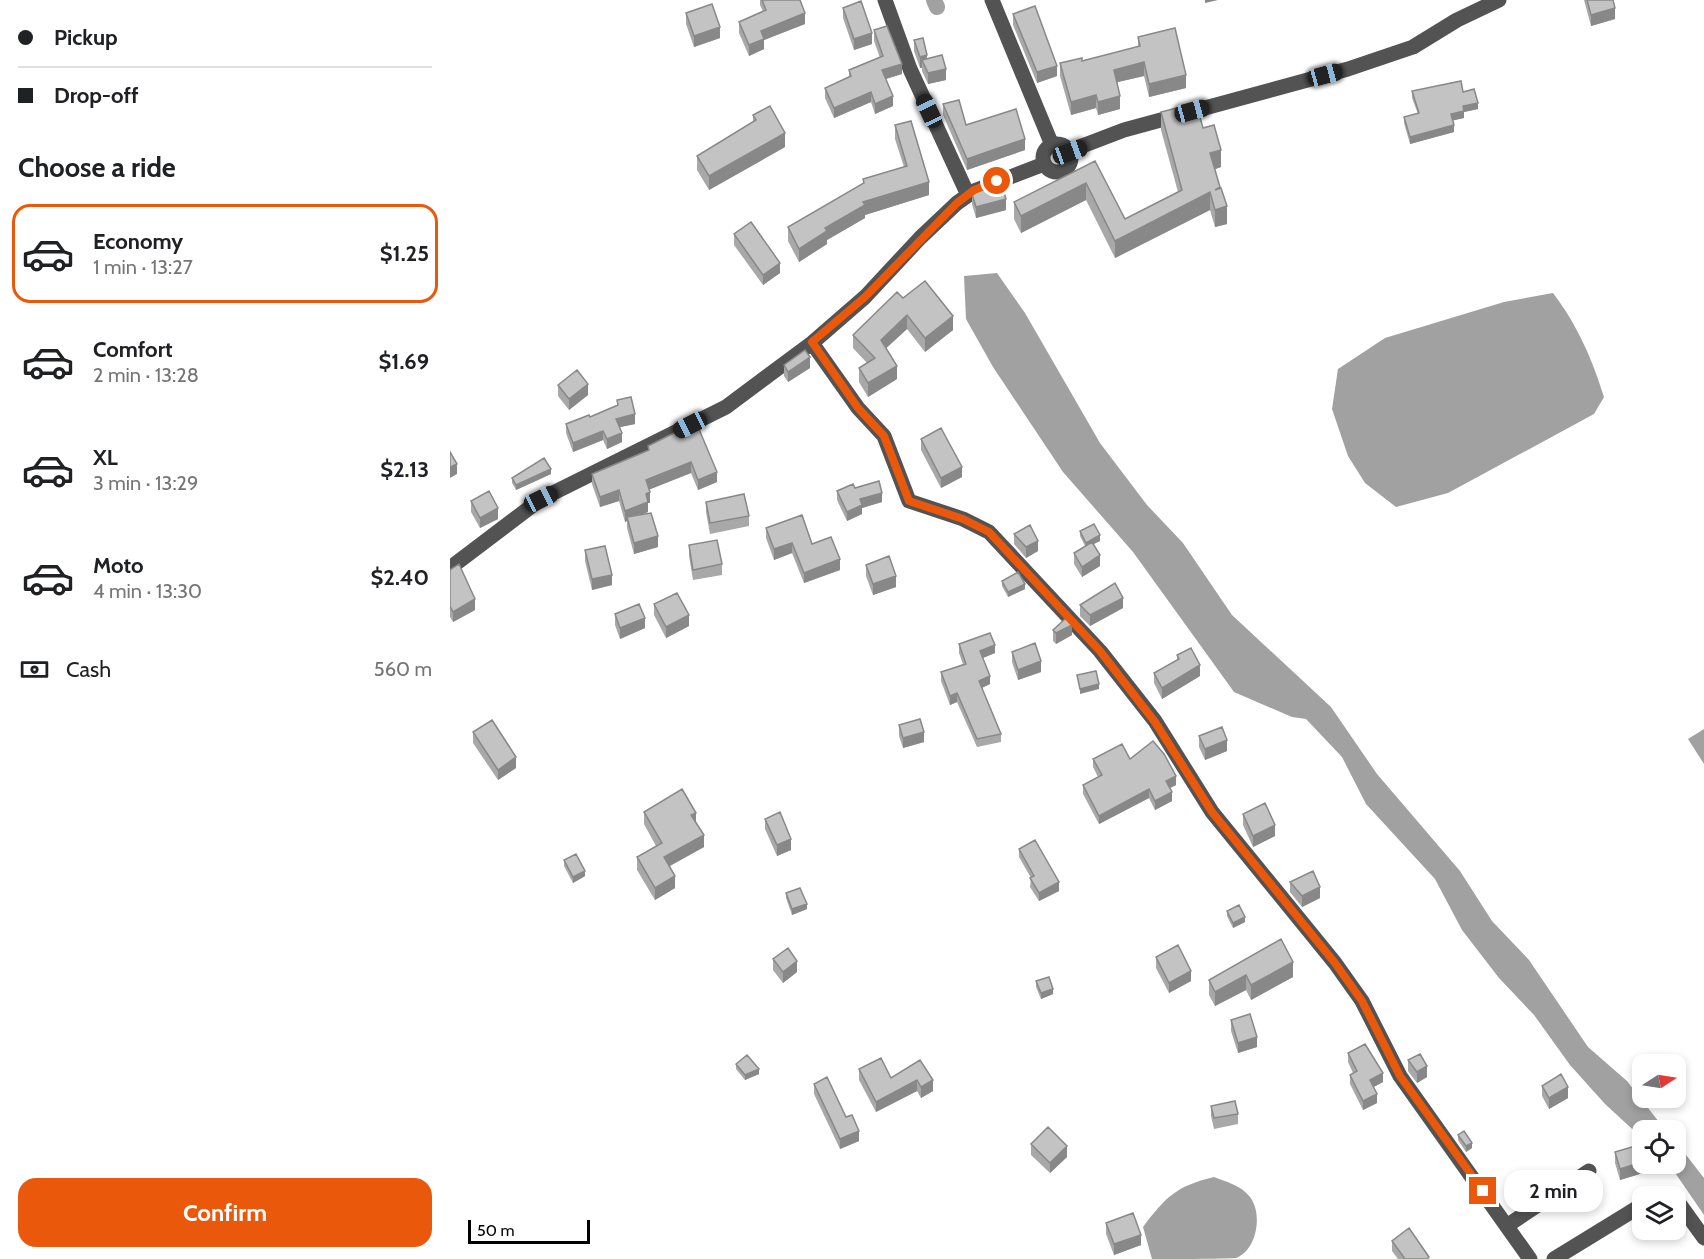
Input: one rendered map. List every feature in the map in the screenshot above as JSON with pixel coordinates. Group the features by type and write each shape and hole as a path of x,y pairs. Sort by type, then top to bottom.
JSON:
{"street":[{"path":"885,0 910,69 968,195"},
{"path":"992,0 1053,145"},
{"path":"1070,152 1124,130 1348,69 1413,47 1457,20 1499,0"},
{"path":"1053,145 1062,145 1070,152 1071,161 1062,172 1052,172 1044,164 1045,151 1053,145"},
{"path":"450,568 541,499 726,407 812,342 865,297 920,238 968,195 997,181 1044,164"},
{"path":"812,342 858,408 884,436 909,501 963,519 989,532 1100,651 1155,722 1212,812 1335,963 1362,1001 1400,1076 1530,1259"},
{"path":"1508,1225 1589,1171"},
{"path":"1554,1259 1632,1211"},
{"path":"1686,1214 1704,1238"}],"shaded area":[{"path":"997,273 1025,313 1100,443 1147,505 1183,543 1232,615 1331,707 1377,774 1460,871 1492,921 1529,960 1588,1047 1632,1087 1632,1108 1648,1108 1657,1120 1632,1120 1632,1129 1605,1104 1570,1065 1534,1015 1499,978 1462,930 1435,879 1366,804 1342,757 1306,719 1292,717 1234,692 1133,552 1063,472 993,367 966,319 964,276"},
{"path":"1553,293 1577,330 1604,397 1594,414 1448,493 1396,507 1365,483 1348,456 1332,409 1338,369 1385,338 1504,302"},
{"path":"1704,729 1704,764 1688,739"},
{"path":"1686,1155 1704,1178 1704,1215 1686,1186 1676,1174 1686,1174"},
{"path":"1214,1177 1242,1190 1254,1204 1256,1231 1249,1247 1236,1258 1152,1259 1143,1227 1173,1194 1190,1184"}],"building":[{"path":"762,0 800,0 805,13 761,31 764,39 749,45 739,22 766,10"},
{"path":"1587,0 1613,0 1615,8 1591,15"},
{"path":"861,1 872,33 854,39 843,8"},
{"path":"712,4 720,27 694,36 686,13"},
{"path":"1035,6 1057,66 1037,72 1013,14"},
{"path":"887,26 902,64 882,70 893,96 875,104 871,92 834,108 825,88 851,76 849,70 883,56 874,30"},
{"path":"1175,28 1186,75 1149,84 1144,62 1114,70 1120,96 1098,102 1096,95 1071,102 1060,63 1082,58 1082,61 1140,46 1138,37"},
{"path":"923,38 927,55 920,57 914,40"},
{"path":"942,55 946,69 928,73 922,60"},
{"path":"1461,81 1463,92 1474,89 1478,103 1463,106 1464,111 1451,114 1454,125 1410,137 1404,117 1419,113 1412,91"},
{"path":"959,100 966,125 1016,109 1025,139 967,159 943,104"},
{"path":"1196,103 1203,128 1214,125 1221,150 1210,153 1220,187 1215,190 1221,188 1227,206 1215,210 1210,192 1115,241 1086,183 1021,216 1014,202 1095,161 1125,219 1182,190 1161,112"},
{"path":"770,106 785,133 709,176 697,156 756,120 753,115"},
{"path":"911,121 929,182 863,202 865,205 825,228 827,231 799,249 788,227 864,183 863,179 907,166 895,125"},
{"path":"1001,182 1006,199 976,207 972,194"},
{"path":"751,222 780,263 763,275 734,234"},
{"path":"925,281 953,316 925,338 907,315 881,340 897,366 868,383 859,368 875,358 853,335 897,292 903,298"},
{"path":"805,350 810,357 788,372 784,365"},
{"path":"577,370 588,384 569,399 558,385"},
{"path":"631,397 635,414 616,419 622,433 607,439 603,431 573,443 566,424 589,415 590,417 618,405 617,400"},
{"path":"696,422 717,472 698,480 691,462 646,480 650,492 646,494 648,502 625,511 619,490 600,497 592,474 649,450 648,446"},
{"path":"941,428 962,467 941,478 921,439"},
{"path":"450,452 457,464 450,467"},
{"path":"544,458 551,469 516,485 512,478"},
{"path":"879,481 882,493 860,499 862,505 847,512 837,491 853,484 855,488"},
{"path":"489,491 498,508 480,518 471,501"},
{"path":"744,494 749,516 710,523 706,502"},
{"path":"651,513 658,536 634,543 627,517"},
{"path":"802,515 812,544 831,537 840,559 804,573 792,543 774,549 766,528"},
{"path":"1094,524 1100,535 1086,543 1080,531"},
{"path":"1030,525 1038,541 1026,547 1014,534"},
{"path":"717,540 722,564 693,570 689,545"},
{"path":"1092,542 1100,555 1082,567 1074,553"},
{"path":"605,546 612,575 592,579 585,550"},
{"path":"889,556 896,576 873,584 866,565"},
{"path":"459,564 475,599 453,612 450,606 450,570"},
{"path":"1018,572 1025,584 1008,592 1002,581"},
{"path":"1115,583 1123,598 1090,615 1080,605"},
{"path":"677,593 689,615 666,627 654,604"},
{"path":"639,604 645,618 620,628 615,614"},
{"path":"1066,618 1072,625 1056,633 1053,630"},
{"path":"990,633 995,645 980,651 990,676 979,681 1001,734 977,739 957,693 950,696 941,672 966,664 959,644"},
{"path":"1035,643 1041,661 1018,670 1012,652"},
{"path":"1191,648 1200,665 1162,688 1154,673 1179,659 1177,655"},
{"path":"1096,671 1099,684 1080,689 1077,675"},
{"path":"920,719 924,732 903,738 899,725"},
{"path":"492,720 516,757 498,770 473,732"},
{"path":"1222,727 1227,740 1205,749 1199,736"},
{"path":"1153,741 1164,754 1176,776 1166,781 1172,792 1155,801 1149,789 1099,816 1083,785 1102,775 1093,759 1122,744 1130,759"},
{"path":"682,789 696,813 691,815 704,835 664,857 675,876 655,888 637,857 662,843 644,812"},
{"path":"1265,803 1275,825 1253,836 1243,814"},
{"path":"780,812 791,839 777,845 765,819"},
{"path":"1035,840 1059,882 1039,893 1030,878 1034,876 1019,849"},
{"path":"576,854 585,871 573,877 564,860"},
{"path":"1313,871 1320,887 1302,896 1290,882"},
{"path":"800,888 807,904 792,909 786,893"},
{"path":"1239,905 1245,917 1233,923 1227,911"},
{"path":"1281,939 1293,962 1251,985 1246,975 1215,992 1209,980"},
{"path":"1178,945 1191,971 1169,983 1156,957"},
{"path":"788,948 797,961 783,972 773,959"},
{"path":"1049,977 1053,989 1041,993 1036,981"},
{"path":"1250,1014 1257,1037 1238,1043 1231,1020"},
{"path":"1365,1044 1383,1073 1370,1080 1377,1094 1363,1101 1350,1075 1357,1071 1348,1053"},
{"path":"1420,1054 1427,1066 1417,1072 1408,1060"},
{"path":"747,1055 759,1069 745,1075 736,1064"},
{"path":"881,1058 891,1078 920,1060 933,1080 921,1087 917,1080 876,1102 859,1069"},
{"path":"1561,1074 1568,1087 1549,1098 1542,1086"},
{"path":"827,1077 846,1117 852,1115 859,1131 840,1139 814,1084"},
{"path":"1235,1101 1238,1114 1214,1118 1211,1106"},
{"path":"1048,1127 1067,1146 1050,1163 1031,1144"},
{"path":"1464,1131 1472,1143 1466,1146 1458,1135"},
{"path":"1632,1147 1632,1165 1620,1169 1615,1152"},
{"path":"1133,1213 1141,1235 1114,1244 1106,1223"},
{"path":"1409,1228 1429,1257 1427,1259 1405,1259 1392,1241"}],"waterway":[{"path":"934,0 937,7"}],"route":[{"path":"997,181 974,190 957,203 920,238 865,297 812,342 858,408 884,436 909,501 945,515 963,519 989,532 1100,651 1155,722 1212,812 1296,918 1335,963 1362,1001 1400,1076 1483,1191"}]}
